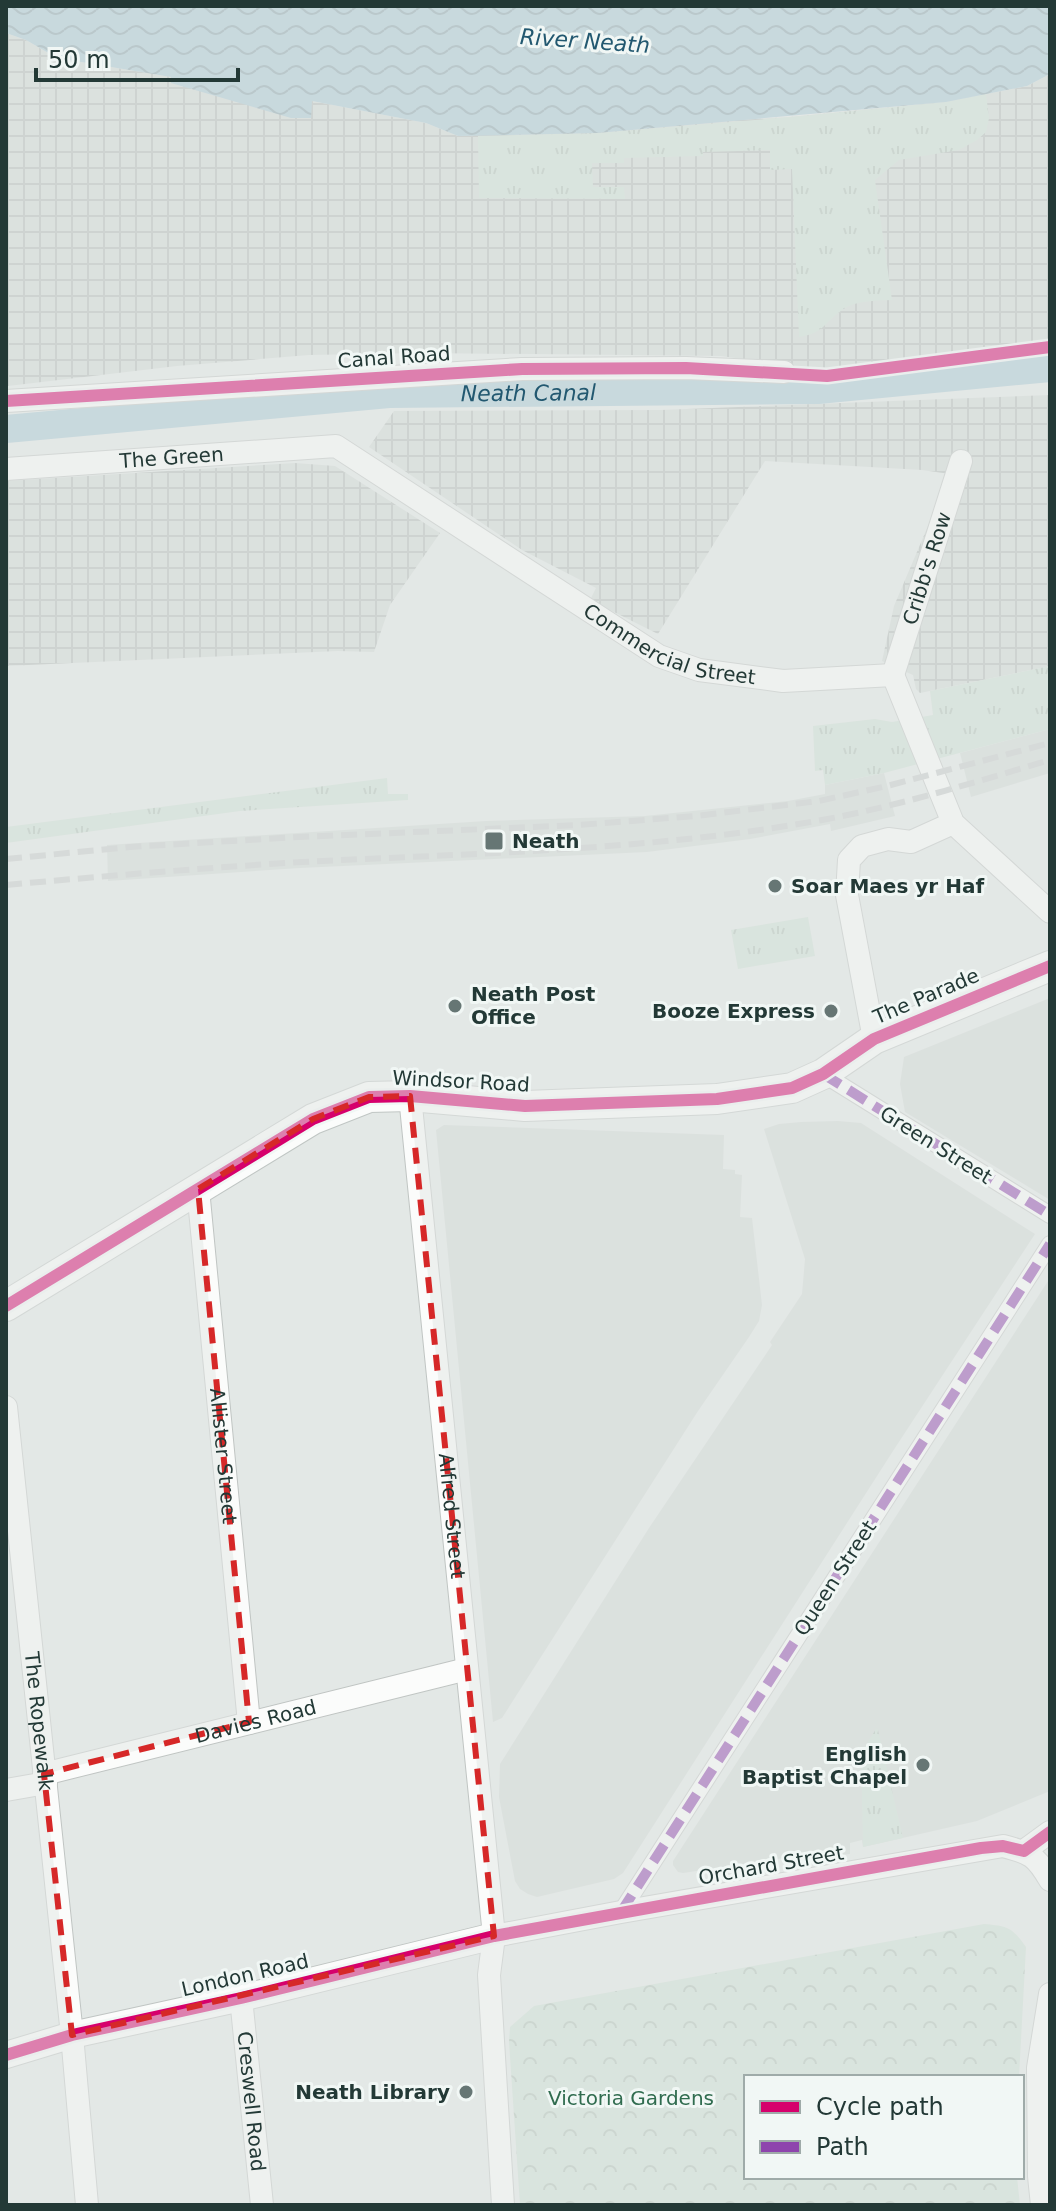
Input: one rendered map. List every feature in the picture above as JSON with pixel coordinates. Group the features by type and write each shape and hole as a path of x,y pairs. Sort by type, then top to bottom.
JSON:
{"main road":[{"name":"The Parade","path":"823,1074 874,1039 1050,966"},
{"name":"Windsor Road","path":"6,1306 313,1119 369,1097 410,1096 525,1106 739,1098 792,1088 823,1074"}],"street":[{"name":"Canal Road","path":"6,401 522,369 686,368 784,372"},
{"name":"The Green","path":"6,469 336,446"},
{"name":"Commercial Street","path":"336,446 659,656 699,670 783,681 893,675"},
{"name":"Cribb's Row","path":"893,675 961,461"},
{"path":"893,675 953,823 1050,912"},
{"path":"874,1039 847,895 849,860 862,846 888,839 911,842 953,823"},
{"name":"Green Street","path":"823,1074 1050,1215"},
{"name":"Alfred Street","path":"410,1096 494,1936"},
{"name":"Allister Street","path":"198,1189 249,1723"},
{"name":"Queen Street","path":"621,1912 1050,1244"},
{"name":"The Ropewalk","path":"6,1407 87,2205"},
{"name":"Davies Road","path":"6,1790 249,1723 467,1669"},
{"path":"1050,1832 1024,1851 1039,1862 1050,1880"},
{"name":"Orchard Street","path":"494,1936 981,1848 1003,1846 1024,1851"},
{"path":"494,1936 489,1975 503,2205"},
{"name":"London Road","path":"6,2055 72,2035 241,1998 494,1936"},
{"path":"1042,2205 1038,2068 1050,1994"},
{"name":"Creswell Road","path":"241,1998 262,2205"}],"highlighted area":[{"path":"410,1096 494,1936 72,2035 44,1774 249,1722 198,1189 313,1119 369,1097"}],"shaded area":[{"path":"6,33 26,40 57,58 172,77 171,83 312,101 426,123 458,136 790,117 946,102 1027,86 1050,74 1050,340 820,370 721,356 309,355 177,366 8,386 6,393"},
{"path":"1050,395 1050,666 920,693 913,675 882,661 894,606 950,474 765,461 658,634 590,600 596,588 522,550 369,447 394,411 661,410"},
{"path":"295,463 335,466 440,533 390,605 374,652 6,666 6,481"},
{"path":"1050,729 1050,773 971,797 960,753"},
{"path":"884,773 895,816 831,831 830,824 750,839 647,852 300,868 108,881 107,845 486,821 645,816 788,801 825,794 825,785"},
{"path":"1050,998 1050,1200 905,1112 900,1084 904,1057"},
{"path":"861,1123 1035,1234 623,1873 614,1879 537,1897 528,1894 515,1881 499,1797 500,1764 802,1294 805,1259 764,1129 779,1124"},
{"path":"444,1125 724,1135 723,1169 735,1170 735,1174 742,1175 740,1217 752,1218 762,1305 759,1321 749,1337 698,1411 502,1718 493,1722 436,1130"},
{"path":"1050,1278 1050,1791 977,1821 863,1847 862,1840 850,1843 850,1854 818,1857 817,1853 678,1872 673,1861"}],"green space":[{"path":"986,94 989,118 986,132 977,140 959,150 899,160 875,180 892,300 853,304 819,330 799,337 792,169 770,170 770,150 703,152 703,156 624,158 624,163 592,163 593,187 624,187 625,199 479,198 478,136 597,133 946,102"},
{"path":"1050,666 1050,729 884,773 825,785 823,770 815,771 813,726 875,719 892,722 933,715 930,691"},
{"path":"387,778 388,794 408,794 408,800 240,811 6,843 6,827"},
{"path":"808,917 815,956 738,969 731,930"},
{"path":"876,1729 903,1838 863,1847 861,1753"},
{"name":"Victoria Gardens","path":"984,1924 1008,1929 1026,1947 1019,2075 744,2075 744,2179 1017,2179 1020,2205 520,2205 510,2027 534,2006"}],"water":[{"name":"River Neath","path":"6,6 1050,6 1050,74 1027,86 946,102 597,133 458,136 426,123 312,101 311,118 291,118 171,83 171,77 57,58 26,40 6,33"}],"waterway":[{"name":"Neath Canal","path":"6,429 389,394 818,390 1050,368"}],"railway":[{"path":"6,859 130,847 579,825 696,816 819,801 1050,743"},
{"path":"6,885 265,864 562,849 693,838 822,820 880,808 1050,760"}],"marked path":[{"path":"823,1074 1050,1215"},
{"path":"621,1912 1050,1244"}],"cycle path":[{"path":"6,401 522,369 686,368 827,376 1050,347"},
{"path":"6,1306 313,1119 369,1097 410,1096 525,1106 717,1099 792,1088 823,1074 874,1039 1050,966"},
{"path":"6,2055 72,2035 241,1998 494,1936 981,1848 1003,1846 1024,1851 1050,1832"}],"place":[{"name":"Neath","path":"494,841"},
{"name":"Soar Maes yr Haf","path":"775,886"},
{"name":"Neath Post Office","path":"455,1006"},
{"name":"Booze Express","path":"831,1011"},
{"name":"English Baptist Chapel","path":"923,1765"},
{"name":"Neath Library","path":"466,2092"}]}
